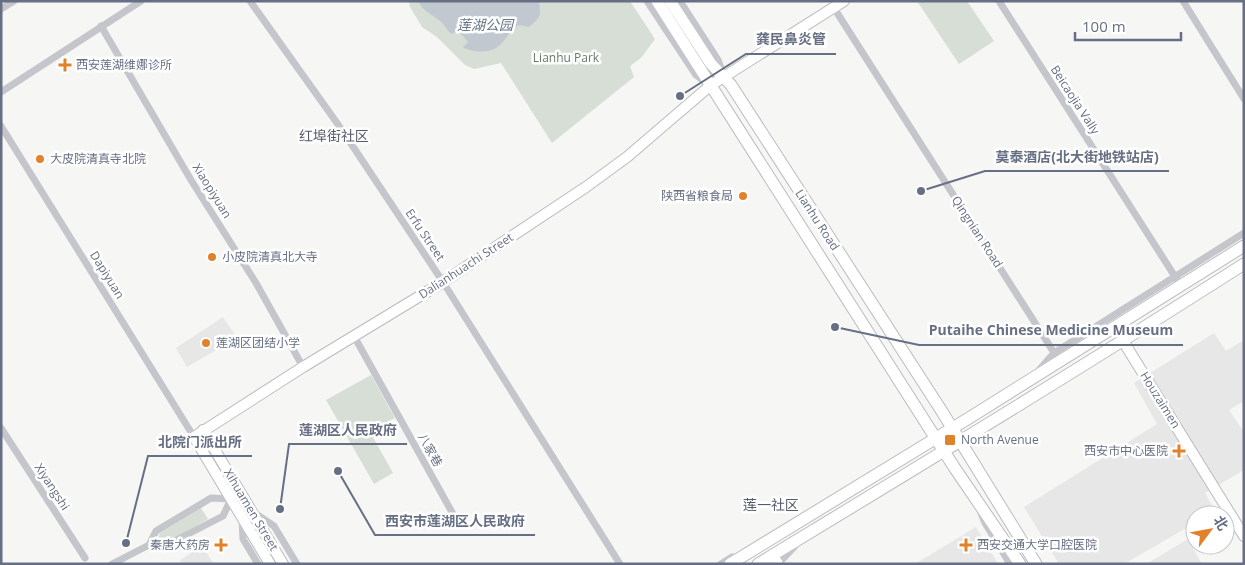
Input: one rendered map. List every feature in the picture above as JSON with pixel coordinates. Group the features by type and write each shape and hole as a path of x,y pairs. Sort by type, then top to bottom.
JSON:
{"main road":[{"name":"Lianhu Road","path":"657,1 944,451 1020,564"},
{"name":"Lianhu Road","path":"670,1 711,64 724,77 952,428 1036,564"},
{"path":"730,564 1032,379 1057,357 1178,281 1244,246"},
{"path":"758,564 777,561 806,534 960,442 1244,264"}],"street":[{"path":"1,9 14,1"},
{"path":"1,92 141,1"},
{"name":"Erfu Street","path":"250,1 342,130 443,282 620,564"},
{"path":"648,1 696,75 711,85"},
{"path":"680,1 718,60 724,77"},
{"name":"Dalianhuachi Street","path":"194,436 443,282 586,188 627,158 711,85 832,5 844,1"},
{"name":"Beicaojia Vally","path":"999,1 1178,281"},
{"path":"1183,1 1244,99"},
{"name":"Qingnian Road","path":"832,5 1057,357"},
{"name":"Xiaopiyuan","path":"101,26 191,180 256,283 303,367"},
{"name":"Dapiyuan","path":"1,126 194,436"},
{"path":"1178,281 1244,233"},
{"name":"八家巷","path":"354,336 458,523"},
{"name":"Houzaimen","path":"1123,341 1244,536"},
{"name":"Xiyangshi","path":"1,428 85,558"},
{"name":"Xihuamen Street","path":"203,430 284,564"},
{"name":"Xihuamen Street","path":"194,436 270,564"},
{"path":"975,496 985,523 1010,564"},
{"path":"112,564 149,545 165,546 223,516 231,499 211,498 156,530 149,545"},
{"path":"252,511 274,526 297,564"},
{"path":"242,516 243,539 258,564"},
{"path":"721,564 759,541 783,531"}],"shaded area":[{"name":"莲湖区团结小学","path":"223,317 237,338 187,367 176,348"},
{"name":"西安市中心医院","path":"1214,333 1226,351 1244,340 1244,401 1229,410 1244,432 1244,470 1205,493 1212,505 1185,505 1185,529 1124,564 1059,564 1024,507 1157,424 1134,383"},
{"name":"西安交通大学口腔医院","path":"976,527 998,564 915,564"},
{"path":"1185,541 1185,555 1197,555 1202,564 1146,564"},
{"path":"202,546 214,564 182,564 180,560"}],"green space":[{"name":"Lianhu Park","path":"409,1 630,1 655,39 641,58 630,66 634,77 552,143 501,63 474,69 465,65 437,37 422,27 410,7"},
{"path":"917,1 967,1 994,41 959,64"},
{"path":"371,375 395,418 370,432 393,473 374,484 326,400"},
{"path":"201,508 208,519 167,543 157,542 160,533"}],"water":[{"name":"莲湖公园","path":"418,1 539,1 540,13 538,18 529,27 520,25 512,28 497,48 478,51 463,47 468,42 458,30 452,34 441,22 423,8"}],"place":[{"name":"西安莲湖维娜诊所","path":"65,65"},
{"name":"龚民鼻炎管","path":"680,96"},
{"name":"大皮院清真寺北院","path":"40,159"},
{"name":"莫泰酒店(北大街地铁站店)","path":"921,191"},
{"name":"陕西省粮食局","path":"743,196"},
{"name":"小皮院清真北大寺","path":"212,257"},
{"name":"Putaihe Chinese Medicine Museum","path":"835,327"},
{"name":"莲湖区团结小学","path":"206,343"},
{"name":"North Avenue","path":"950,440"},
{"name":"西安市中心医院","path":"1179,451"},
{"name":"西安市莲湖区人民政府","path":"338,471"},
{"name":"莲湖区人民政府","path":"280,509"},
{"name":"北院门派出所","path":"126,543"},
{"name":"秦唐大药房","path":"221,545"},
{"name":"西安交通大学口腔医院","path":"966,545"}],"district":[{"name":"红埠街社区","path":"334,136"},
{"name":"莲一社区","path":"771,505"}]}
